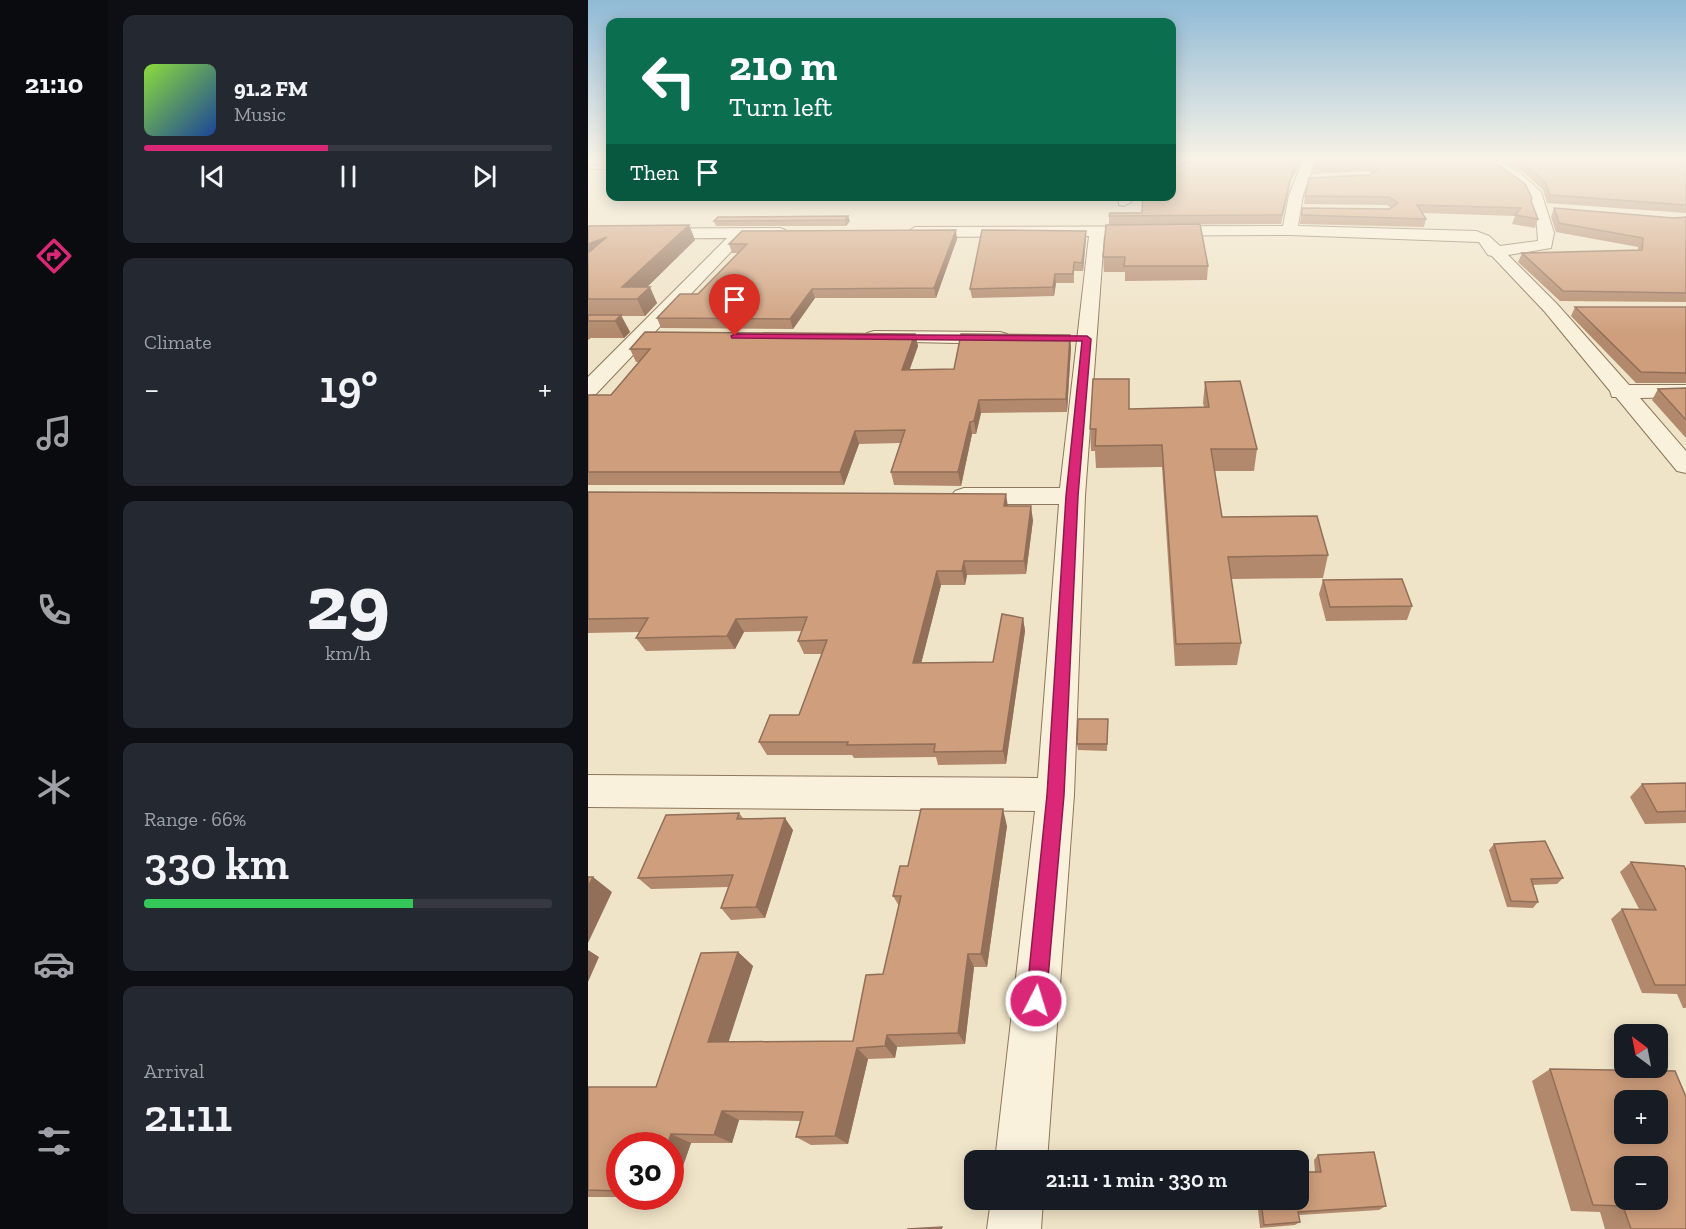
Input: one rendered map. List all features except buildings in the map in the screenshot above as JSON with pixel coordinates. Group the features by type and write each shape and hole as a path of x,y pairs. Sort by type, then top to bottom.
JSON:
{"street":[{"path":"1290,230 1295,218"},
{"path":"1494,252 1545,245 1547,238 1541,218"},
{"path":"894,232 1290,230 1466,234 1484,239 1494,252 1551,308 1620,392 1686,466"},
{"path":"1022,1150 1055,795 1072,496 1075,339 1097,232"},
{"path":"588,389 740,233"},
{"path":"588,234 799,233"},
{"path":"1551,308 1574,308"},
{"path":"853,337 1017,338"},
{"path":"1620,392 1686,391"},
{"path":"942,496 1072,496"},
{"path":"588,791 1055,795"},
{"path":"1014,1229 1016,1210"}],"route":[{"path":"735,336 1087,339 1072,496 1055,795 1036,1001"}]}
